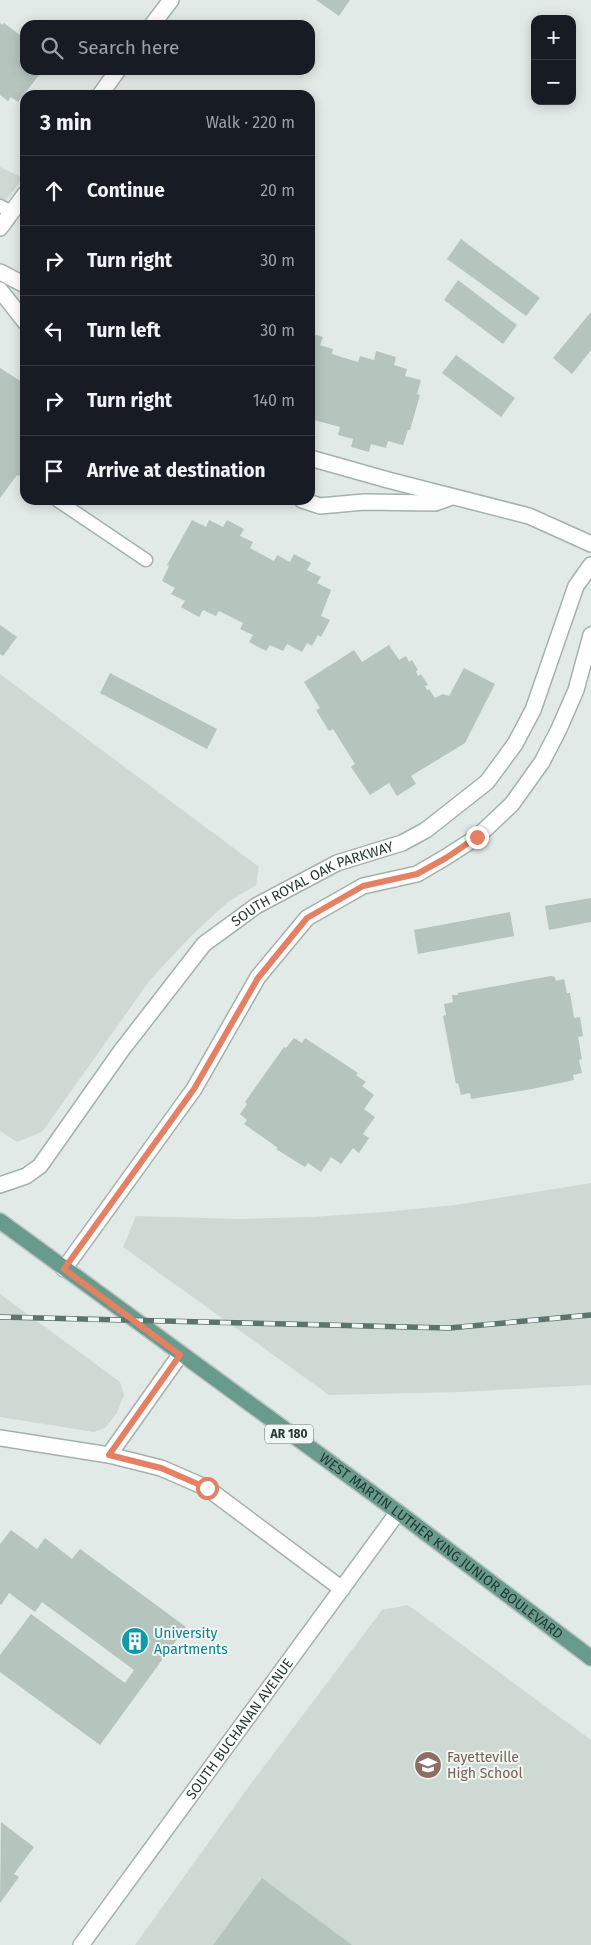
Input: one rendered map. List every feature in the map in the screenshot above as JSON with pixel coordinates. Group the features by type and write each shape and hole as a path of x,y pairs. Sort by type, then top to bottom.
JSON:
{"main road":[{"name":"WEST MARTIN LUTHER KING JUNIOR BOULEVARD","path":"0,1221 180,1355 398,1512 591,1658"}],"street":[{"path":"156,20 171,0"},
{"path":"104,90 114,75"},
{"path":"0,228 6,209 20,198"},
{"path":"0,272 20,282"},
{"path":"0,290 20,316"},
{"path":"315,459 529,516 591,544"},
{"path":"315,504 320,506 364,502 435,503 453,497"},
{"name":"SOUTH ROYAL OAK PARKWAY","path":"0,1185 26,1176 43,1162 121,1051 204,944 256,906 337,863 402,844 426,830 487,782 515,744 533,710 576,586 591,565"},
{"name":"SOUTH ROYAL OAK PARKWAY","path":"64,1269 194,1089 258,978 307,918 363,886 417,874 446,858 477,837 512,804 542,762 559,730 576,690 591,635"},
{"path":"109,1455 180,1355"},
{"path":"0,1438 109,1455 161,1468 207,1488 342,1589"},
{"name":"SOUTH BUCHANAN AVENUE","path":"81,1945 398,1512"}],"lane":[{"path":"65,505 146,560"}],"shaded area":[{"path":"0,167 20,177 20,182 0,208"},
{"path":"0,674 259,867 256,885 228,902 191,936 150,980 42,1132 17,1142 0,1131"},
{"path":"591,1183 591,1385 460,1392 329,1395 123,1247 136,1216 240,1219 384,1212 455,1205"},
{"path":"0,1294 120,1382 124,1395 117,1413 105,1428 94,1432 0,1417"},
{"name":"Fayetteville High School","path":"408,1605 591,1740 591,1945 135,1945 247,1789 382,1610"}],"building":[{"path":"316,0 350,0 339,16"},
{"path":"0,23 2,25 4,23 20,35 20,75 39,75 27,90 20,90 20,99 18,102 11,97 8,101 0,95"},
{"path":"461,239 540,298 526,316 447,259"},
{"path":"458,280 517,325 503,344 444,300"},
{"path":"591,312 591,350 572,374 553,358"},
{"path":"315,335 323,337 320,345 333,349 332,354 358,362 360,356 374,360 376,351 396,357 394,365 407,369 405,376 421,380 417,394 420,395 410,430 408,430 403,445 388,441 386,448 371,444 369,452 351,447 353,439 338,435 340,427 315,420"},
{"path":"456,355 515,398 501,417 442,373"},
{"path":"0,368 20,381 20,475 17,475 0,498"},
{"path":"192,520 206,527 209,520 223,527 227,520 244,529 240,536 253,542 250,548 274,561 277,555 290,562 294,554 311,563 307,570 321,577 317,583 331,590 321,616 330,620 321,637 318,635 312,646 307,643 302,652 287,644 283,651 270,645 266,651 249,642 253,635 240,629 243,623 219,611 216,616 203,610 199,617 181,607 185,601 171,594 175,588 162,581 169,566 167,565"},
{"path":"0,625 17,637 3,656 0,654"},
{"path":"389,645 399,660 406,656 409,662 412,660 418,670 416,671 418,676 421,674 428,685 425,686 427,690 429,689 435,698 443,694 449,696 464,668 495,684 465,743 411,776 416,784 397,796 389,783 370,795 351,767 355,764 333,729 329,731 316,710 320,708 304,682 354,650 362,662"},
{"path":"110,673 217,729 207,749 100,693"},
{"path":"591,898 591,922 549,930 545,906"},
{"path":"510,912 514,936 418,954 414,930"},
{"path":"551,976 555,977 556,981 564,979 567,993 570,993 574,1018 580,1017 583,1036 578,1037 582,1059 579,1060 582,1073 573,1075 574,1080 532,1089 471,1099 470,1093 461,1095 458,1083 456,1084 443,1016 446,1015 444,1004 453,1002 452,995 458,995 458,993"},
{"path":"294,1038 302,1043 305,1038 358,1073 356,1075 366,1082 362,1086 374,1095 364,1109 375,1117 363,1134 369,1138 359,1153 353,1148 341,1164 331,1157 321,1172 308,1163 305,1167 276,1149 278,1148 244,1124 247,1120 240,1114 247,1104 245,1102 284,1047 286,1048"},
{"name":"University Apartments","path":"11,1530 37,1549 45,1538 72,1559 80,1549 186,1627 100,1745 0,1672 0,1655 31,1614 125,1683 134,1670 42,1602 35,1612 9,1593 0,1604 0,1544"},
{"path":"1,1822 34,1847 14,1874 19,1877 0,1903"},
{"path":"262,1878 352,1945 213,1945"}],"railway":[{"path":"0,1317 449,1328 591,1315"}],"place":[{"name":"University Apartments","path":"135,1641"},
{"name":"Fayetteville High School","path":"428,1765"}],"route":[{"path":"207,1488 161,1468 109,1455 180,1355 64,1269 194,1089 258,978 307,918 363,886 417,874 446,858 477,837"}]}
